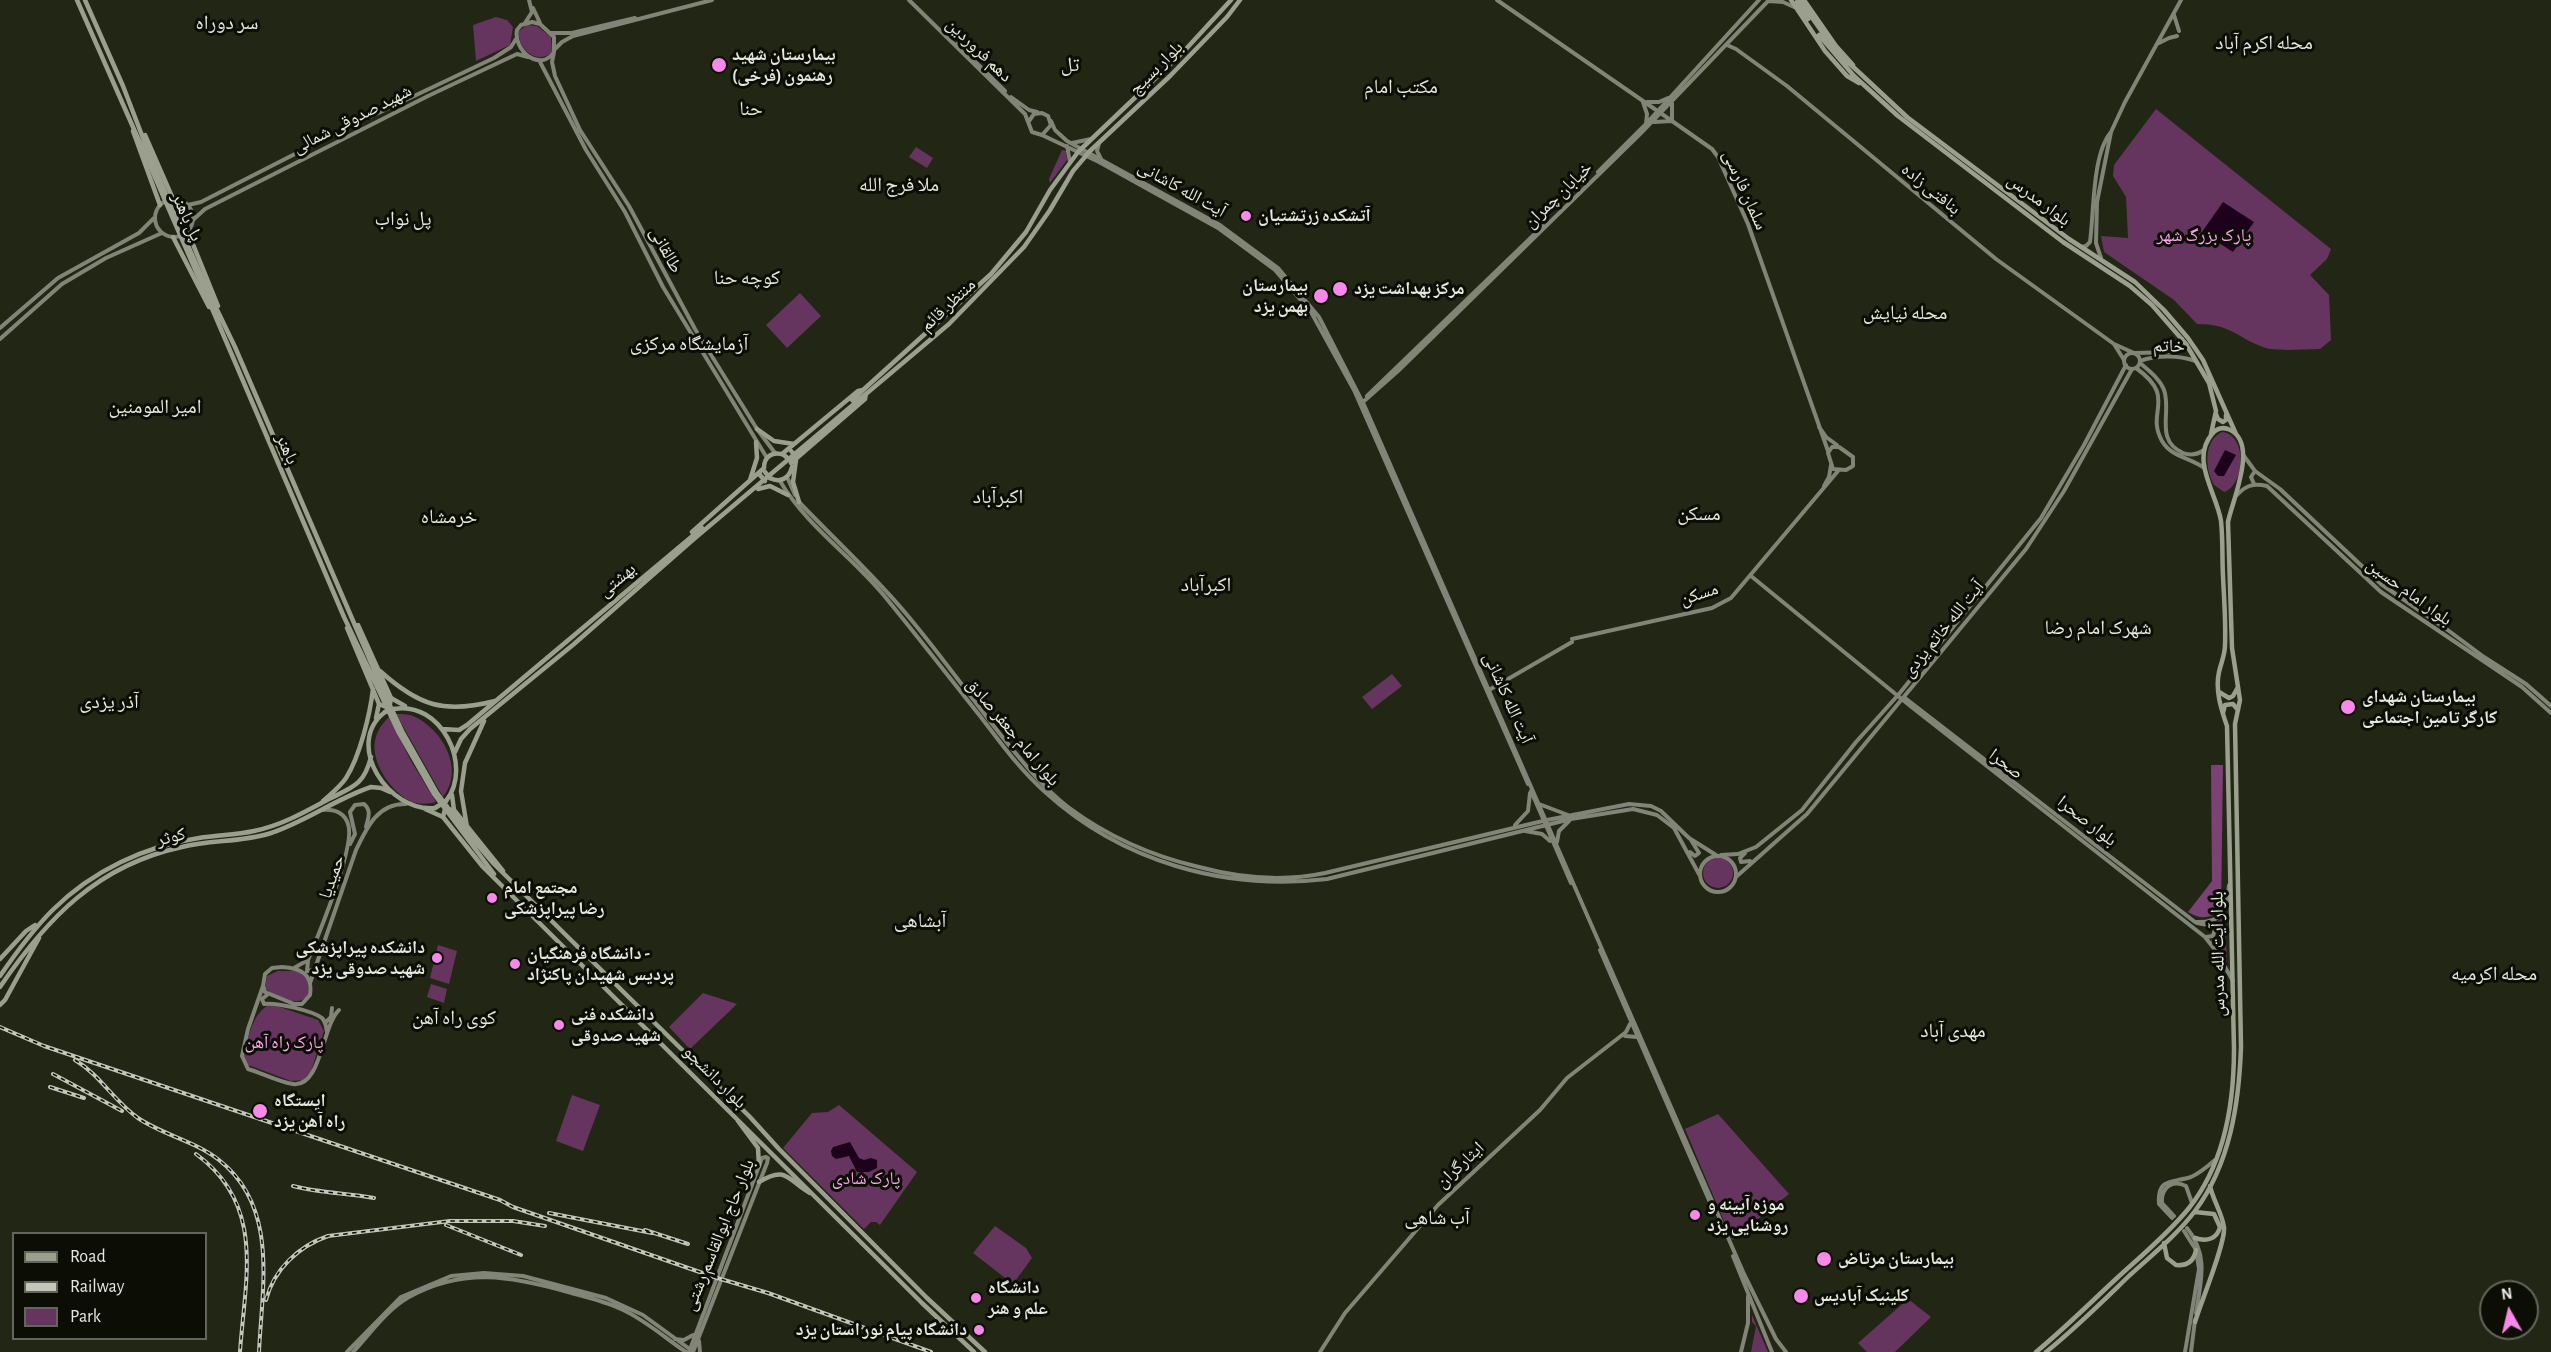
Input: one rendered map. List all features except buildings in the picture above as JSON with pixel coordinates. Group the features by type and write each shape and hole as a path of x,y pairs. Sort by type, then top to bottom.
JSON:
{"main road":[{"path":"76,0 135,126 145,135 173,199"},
{"path":"530,0 532,12 517,30 512,47 517,48 518,54 539,60 547,59 562,42 573,36 712,0"},
{"path":"530,0 540,24"},
{"path":"550,33 572,33 702,0"},
{"name":"دهم فروردین","path":"911,0 1019,104 1038,112"},
{"name":"دهم فروردین","path":"911,0 1025,114 1029,121"},
{"name":"بلوار بسیج","path":"1080,150 1223,12 1231,0"},
{"name":"بلوار بسیج","path":"1087,154 1170,76 1227,17 1240,0"},
{"name":"سلمان فارسی","path":"1497,0 1712,149 1719,157 1749,230 1828,451"},
{"name":"خیابان چمران","path":"1682,88 1759,0"},
{"path":"1768,0 1783,2 1797,9 1825,51 1847,76 1864,85"},
{"name":"خیابان چمران","path":"1363,402 1647,126 1768,0"},
{"path":"2101,258 2093,242 2097,202 2111,132 2181,0"},
{"path":"1797,1 1797,9"},
{"name":"بلوار مدرس","path":"1797,1 1829,49 1898,116 2063,242 2130,286 2182,339 2211,390 2216,411"},
{"name":"بلوار مدرس","path":"1797,1 1867,78 1872,87 1907,117 2081,247 2101,258 2143,289 2188,338 2214,380 2243,455"},
{"path":"86,2 135,126 135,140 160,205"},
{"path":"2158,44 2178,34 2174,14"},
{"path":"524,24 532,21 540,24 555,41 554,50"},
{"path":"516,39 528,57"},
{"path":"1732,39 1736,49"},
{"name":"بنافتی زاده","path":"1727,45 1787,86 1984,250 2114,344 2134,353"},
{"name":"شهید صدوقی شمالی","path":"188,205 201,202 341,130 494,58 512,47"},
{"name":"طالقانی","path":"554,50 555,76 580,130 628,206 668,282 757,429 775,453"},
{"name":"شهید صدوقی شمالی","path":"193,220 205,209 390,115 518,54"},
{"name":"طالقانی","path":"539,60 586,150 625,212 663,287 767,458"},
{"path":"545,68 547,63 553,64"},
{"path":"1165,68 1167,75 1170,76"},
{"path":"1156,76 1160,77 1163,82"},
{"path":"1672,98 1672,121 1660,120 1647,126 1647,114 1643,102 1659,102 1672,98"},
{"path":"1070,162 1069,144 1060,136 1045,114 1038,112 1029,121 1030,130 1035,134 1069,144 1080,150"},
{"path":"1042,135 1049,130 1051,121"},
{"name":"پل باهنر","path":"135,126 207,292"},
{"name":"خیابان چمران","path":"1363,402 1647,126"},
{"path":"1069,144 1092,139"},
{"path":"1077,166 1087,161 1100,161 1097,151 1100,141"},
{"name":"آیت الله کاشانی","path":"1080,150 1225,229 1278,268 1316,319 1363,402"},
{"name":"منتظر قائم","path":"801,449 991,274 1026,232 1050,190 1080,150"},
{"name":"منتظر قائم","path":"806,441 944,328 990,285 1024,247 1087,154"},
{"path":"155,190 167,185"},
{"path":"1050,190 1053,195 1059,195"},
{"path":"1,326 58,278 151,225 160,205 173,199 181,200 188,205 193,220 188,232 213,290 219,319"},
{"path":"1045,201 1050,202 1052,207"},
{"path":"201,202 200,206 205,209"},
{"path":"154,218 162,233"},
{"path":"0,339 62,284 106,258 162,233 174,237 188,232"},
{"path":"139,233 143,240"},
{"path":"174,237 219,319"},
{"path":"179,246 191,242"},
{"path":"2081,247 2093,242"},
{"name":"آیت الله کاشانی","path":"1291,285 1319,317 1363,402 1772,1352"},
{"name":"باهنر","path":"207,292 350,612"},
{"name":"باهنر","path":"219,319 344,617"},
{"name":"خاتم","path":"2134,353 2175,352 2182,339"},
{"name":"بنافتی زاده","path":"2114,344 2124,360"},
{"path":"2204,468 2193,460 2172,452 2162,441 2158,428 2160,403 2158,389 2152,381 2126,365 2124,360 2126,355 2134,353 2164,389 2166,404 2164,429 2172,445 2181,452 2191,455 2205,450"},
{"name":"خاتم","path":"2140,362 2152,357 2182,358 2197,362"},
{"path":"2134,368 2140,362"},
{"name":"آیت الله خاتم یزدی","path":"1748,851 1765,841 1802,810 1856,742 1968,611 2034,527 2086,447 2126,365"},
{"name":"آیت الله خاتم یزدی","path":"1736,877 1807,814 1861,745 1896,708 2043,526 2086,447 2134,368"},
{"path":"2122,373 2127,373 2128,376"},
{"path":"783,454 858,391 866,390 865,399 791,462"},
{"path":"1357,391 1365,394 1371,392"},
{"path":"2216,411 2218,419 2223,422 2227,419 2226,411"},
{"path":"2210,437 2216,411"},
{"path":"1816,421 1826,437 1853,457 1855,462 1851,468 1838,471 1831,464"},
{"path":"2210,437 2223,428 2237,436"},
{"path":"757,429 774,441 792,447 797,456 793,482 799,502"},
{"name":"بلوار آیت الله مدرس","path":"2036,1352 2149,1249 2201,1192 2224,1136 2234,1086 2227,726 2219,693 2218,673 2225,645 2221,523 2204,468 2205,450 2210,437"},
{"name":"بهشتی","path":"454,752 463,738 486,717 806,441"},
{"path":"749,482 757,458 756,442"},
{"path":"760,448 766,447 767,443"},
{"path":"1822,490 1829,477 1831,464 1828,451 1832,447 1839,447"},
{"name":"بهشتی","path":"459,730 499,700 801,449"},
{"path":"687,543 761,473 767,458 775,453 783,454 791,462 791,471 783,487"},
{"name":"بلوار آیت الله مدرس","path":"2046,1352 2195,1212 2210,1186 2230,1137 2240,1087 2235,724 2239,684 2232,648 2228,522 2240,482 2243,455"},
{"name":"بلوار امام حسین","path":"2243,455 2255,471 2280,489 2381,584 2496,668"},
{"name":"مسکن","path":"1488,691 1572,641 1712,608 1731,598 1838,471"},
{"path":"2232,503 2243,489 2254,484 2251,477 2255,471"},
{"path":"761,473 767,480 788,480"},
{"path":"687,543 767,480"},
{"name":"بلوار امام جعفر صادق","path":"788,480 799,502 866,569 934,648 1021,760 1067,806 1139,848 1208,869 1272,878 1323,874 1512,828 1546,823"},
{"name":"بلوار امام جعفر صادق","path":"780,481 788,495 822,533 884,595 1036,784 1076,818 1122,845 1185,870 1217,877 1274,884 1327,879 1546,823"},
{"name":"بلوار امام حسین","path":"2254,484 2267,486 2381,592 2496,668 2526,684 2551,706"},
{"path":"758,489 770,486 788,495"},
{"name":"صحرا","path":"1751,576 2205,937 2216,951 2233,982"},
{"path":"1973,603 1979,607"},
{"path":"1968,611 1973,614"},
{"path":"350,612 357,637 417,766 457,826 499,882"},
{"path":"350,612 391,698 433,719 442,729 454,752 457,772 452,794 454,810 501,868 505,877"},
{"path":"344,617 357,637 402,731 437,793 505,877"},
{"path":"344,617 379,704 369,739 371,757 376,773 390,792"},
{"path":"929,652 934,648"},
{"path":"935,659 939,655"},
{"path":"380,671 401,690 434,704 461,709 499,700"},
{"name":"بلوار امام حسین","path":"2501,671 2551,713"},
{"path":"2219,693 2229,698 2233,696 2239,684"},
{"path":"318,805 340,785 353,764 371,705 373,689"},
{"path":"1892,689 1893,700"},
{"name":"آیت الله کاشانی","path":"1488,691 1546,823"},
{"path":"1896,708 1910,703 1910,691"},
{"path":"379,704 388,706 391,698"},
{"path":"2223,713 2225,705 2229,704 2236,706 2238,710"},
{"path":"376,719 386,712 405,706"},
{"path":"467,827 461,791 465,763 486,717"},
{"path":"442,729 459,730 458,734 463,738"},
{"path":"1863,734 1863,738 1868,738"},
{"path":"1856,742 1860,742 1861,745"},
{"path":"371,757 364,777 371,787 381,788 406,804 443,817 446,809 454,810"},
{"name":"بلوار صحرا","path":"1983,760 2195,922 2213,926 2215,929 2213,936 2205,937"},
{"name":"کوثر","path":"0,976 40,922 69,894 123,861 147,851 181,842 266,828 318,805 360,783 364,777"},
{"name":"کوثر","path":"0,987 23,952 58,913 109,875 142,859 182,847 268,834 371,787"},
{"path":"1512,828 1528,811 1530,789"},
{"path":"425,809 435,808 452,794"},
{"path":"350,844 355,834 350,812 355,805 364,804 369,813 365,831"},
{"name":"حمیدیا","path":"310,983 356,850 365,831 386,806 406,804"},
{"path":"1539,804 1570,818 1622,810 1644,810 1666,820 1674,828 1704,886 1718,892 1729,889 1736,877 1733,862 1689,838"},
{"path":"1546,823 1629,804 1651,806 1669,816 1699,853 1695,856 1687,850"},
{"name":"حمیدیا","path":"308,960 350,844 348,823 344,817 332,809 321,810"},
{"name":"بلوار دانشجو","path":"443,817 483,867 922,1304 974,1352"},
{"path":"1521,831 1542,834 1555,844 1559,831 1570,818"},
{"name":"آیت الله کاشانی","path":"1555,844 1744,1274 1784,1352"},
{"path":"1700,876 1704,862 1719,855 1748,851"},
{"path":"1748,851 1740,858 1740,862 1747,864 1755,859"},
{"path":"1397,856 1401,861"},
{"path":"1391,857 1394,860 1391,863"},
{"path":"2195,922 2214,921 2224,912 2230,873"},
{"name":"بلوار دانشجو","path":"505,877 741,1107 920,1291 985,1352"},
{"path":"0,959 26,931 40,922"},
{"path":"0,1005 5,1000 43,930"},
{"path":"308,960 307,971 315,968"},
{"path":"294,968 308,960"},
{"path":"262,986 269,995 294,1004 302,1004 310,995 310,983 306,974 294,968 282,967 268,970 265,974 253,1013 242,1056 248,1069 293,1084 302,1084 310,1078 321,1054 327,1033 339,1010"},
{"path":"264,1004 263,997 269,995"},
{"path":"253,1013 264,1004 275,1002 318,1016 325,1023 327,1033"},
{"path":"325,1023 331,1017 332,1008"},
{"name":"ایثارگران","path":"1320,1352 1345,1313 1438,1205 1540,1110 1567,1078 1629,1030 1630,1020"},
{"name":"ایثارگران","path":"1615,1042 1634,1029"},
{"path":"1625,1036 1637,1037"},
{"path":"741,1107 739,1113 734,1115 743,1130 756,1144 759,1166"},
{"name":"بلوار حاج ابوالقاسم رشتی","path":"691,1351 696,1336 762,1158 768,1158 696,1336"},
{"path":"2192,1204 2186,1186 2175,1183 2169,1185 2164,1190 2162,1203 2173,1217 2159,1204 2161,1188 2167,1182 2201,1172 2216,1159"},
{"path":"759,1182 776,1173 785,1174 801,1188 817,1197"},
{"path":"2195,1322 2223,1238 2222,1218 2214,1203 2210,1186"},
{"path":"2195,1212 2209,1211 2214,1214 2220,1227 2216,1236 2211,1239 2195,1238"},
{"path":"2185,1352 2199,1269 2196,1250 2186,1229 2195,1238 2204,1269 2191,1352"},
{"path":"2164,1243 2167,1258 2176,1265 2193,1260 2196,1250"},
{"path":"347,1352 403,1298 435,1281 458,1275 513,1275 614,1301 643,1315 672,1340 691,1351"},
{"path":"915,1296 920,1291"},
{"path":"1741,1352 1748,1323 1748,1292"},
{"path":"353,1352 403,1298"},
{"path":"922,1304 927,1298"},
{"path":"672,1340 684,1340 696,1336 700,1352"}],"green space":[{"path":"496,17 507,20 513,27 510,45 476,61 473,25"},
{"path":"527,25 537,26 551,37 552,52 541,57 530,54 525,49 519,38 519,31"},
{"name":"پارک بزرگ شهر","path":"2156,109 2331,249 2327,259 2310,275 2329,295 2331,340 2320,349 2269,349 2218,326 2197,324 2174,300 2104,252 2101,236 2128,238 2126,197 2113,176 2114,165"},
{"path":"916,147 933,158 927,168 909,157"},
{"path":"1062,150 1066,151 1067,160 1050,183 1049,179"},
{"path":"172,203 185,206 190,218 183,231"},
{"path":"800,293 821,316 787,348 766,325"},
{"path":"2222,432 2230,435 2236,441 2241,460 2236,480 2224,492 2214,485 2208,464 2211,442"},
{"path":"1392,674 1402,686 1372,709 1362,697"},
{"path":"396,714 415,717 434,731 442,741 448,752 452,775 443,797"},
{"path":"389,717 411,761 436,802 422,804 408,800 395,790 383,775 376,758 375,741 380,728"},
{"path":"1718,858 1729,862 1733,873 1729,884 1718,888 1707,884 1703,873 1707,862"},
{"path":"2225,914 2227,965 2210,941 2216,936 2217,928 2213,924"},
{"path":"438,945 457,951 449,984 430,978"},
{"path":"278,971 298,971 307,978 309,994 305,998 299,1001 287,1000 265,988 267,976"},
{"path":"431,984 447,989 444,1003 427,997"},
{"path":"703,993 737,1004 690,1049 669,1027"},
{"name":"پارک راه آهن","path":"271,1004 318,1020 324,1031 311,1071 303,1080 291,1081 247,1065 244,1056 252,1026 260,1012"},
{"path":"572,1095 600,1105 583,1151 556,1141"},
{"name":"پارک شادی","path":"839,1105 917,1172 880,1225 871,1222 864,1229 783,1148 812,1113 828,1112"},
{"path":"1718,1114 1789,1194 1732,1240 1685,1129"},
{"path":"995,1226 1026,1248 1032,1258 1013,1284 973,1253"},
{"path":"1908,1299 1931,1317 1895,1352 1867,1352 1858,1343"},
{"path":"1752,1315 1768,1352 1751,1352 1756,1326 1752,1322"}],"shaded area":[{"path":"2223,202 2254,222 2233,252 2202,232"},
{"path":"2225,450 2236,455 2224,476 2218,476 2214,471"},
{"path":"2211,765 2223,765 2221,911 2209,917 2201,917 2188,912 2212,881"},
{"path":"850,1142 859,1158 877,1160 877,1168 869,1172 857,1172 849,1156 836,1159 832,1156 833,1147"}],"railway":[{"path":"0,1027 44,1046 500,1200 513,1207 714,1277 768,1293 931,1352"},
{"path":"75,1060 92,1073 138,1118 210,1153 238,1179 251,1201 259,1224 263,1249 259,1352"},
{"path":"53,1074 122,1111"},
{"path":"50,1087 84,1098"},
{"path":"196,1154 218,1174 233,1196 242,1220 247,1270 240,1352"},
{"path":"293,1186 374,1198"},
{"path":"549,1213 652,1233"},
{"path":"266,1300 275,1278 289,1260 307,1246 328,1236 450,1221 513,1221 545,1226"},
{"path":"446,1225 521,1255"},
{"path":"645,1230 688,1244"}],"place":[{"name":"بیمارستان شهید رهنمون (فرخی)","path":"719,65"},
{"name":"آتشکده زرتشتیان","path":"1246,216"},
{"name":"مرکز بهداشت یزد","path":"1340,289"},
{"name":"بیمارستان بهمن یزد","path":"1321,296"},
{"name":"بیمارستان شهدای کارگر تامین اجتماعی","path":"2348,707"},
{"name":"مجتمع امام رضا پیراپزشکی","path":"492,898"},
{"name":"دانشکده پیراپزشکی شهید صدوقی یزد","path":"437,958"},
{"name":"دانشگاه فرهنگیان - پردیس شهیدان پاکنژاد","path":"515,964"},
{"name":"دانشکده فنی شهید صدوقی","path":"559,1025"},
{"name":"ایستگاه راه آهن یزد","path":"260,1111"},
{"name":"موزه آیینه و روشنایی یزد","path":"1695,1215"},
{"name":"بیمارستان مرتاض","path":"1824,1259"},
{"name":"کلینیک آبادیس","path":"1801,1296"},
{"name":"دانشگاه علم و هنر","path":"976,1298"},
{"name":"دانشگاه پیام نور استان یزد","path":"979,1330"}],"district":[{"name":"سر دوراه","path":"227,23"},
{"name":"محله اکرم آباد","path":"2264,43"},
{"name":"تل","path":"1070,65"},
{"name":"مکتب امام","path":"1401,87"},
{"name":"حنا","path":"751,109"},
{"name":"ملا فرج الله","path":"899,185"},
{"name":"پل نواب","path":"403,219"},
{"name":"کوچه حنا","path":"747,278"},
{"name":"محله نیایش","path":"1905,313"},
{"name":"آزمایشگاه مرکزی","path":"689,344"},
{"name":"امیر المومنین","path":"155,407"},
{"name":"اکبرآباد","path":"998,497"},
{"name":"مسکن","path":"1699,514"},
{"name":"خرمشاه","path":"449,517"},
{"name":"اکبرآباد","path":"1206,585"},
{"name":"شهرک امام رضا","path":"2098,628"},
{"name":"آذر یزدی","path":"109,702"},
{"name":"آبشاهی","path":"920,921"},
{"name":"محله اکرمیه","path":"2494,974"},
{"name":"کوی راه آهن","path":"454,1018"},
{"name":"مهدی آباد","path":"1953,1031"},
{"name":"آب شاهی","path":"1437,1218"}]}
